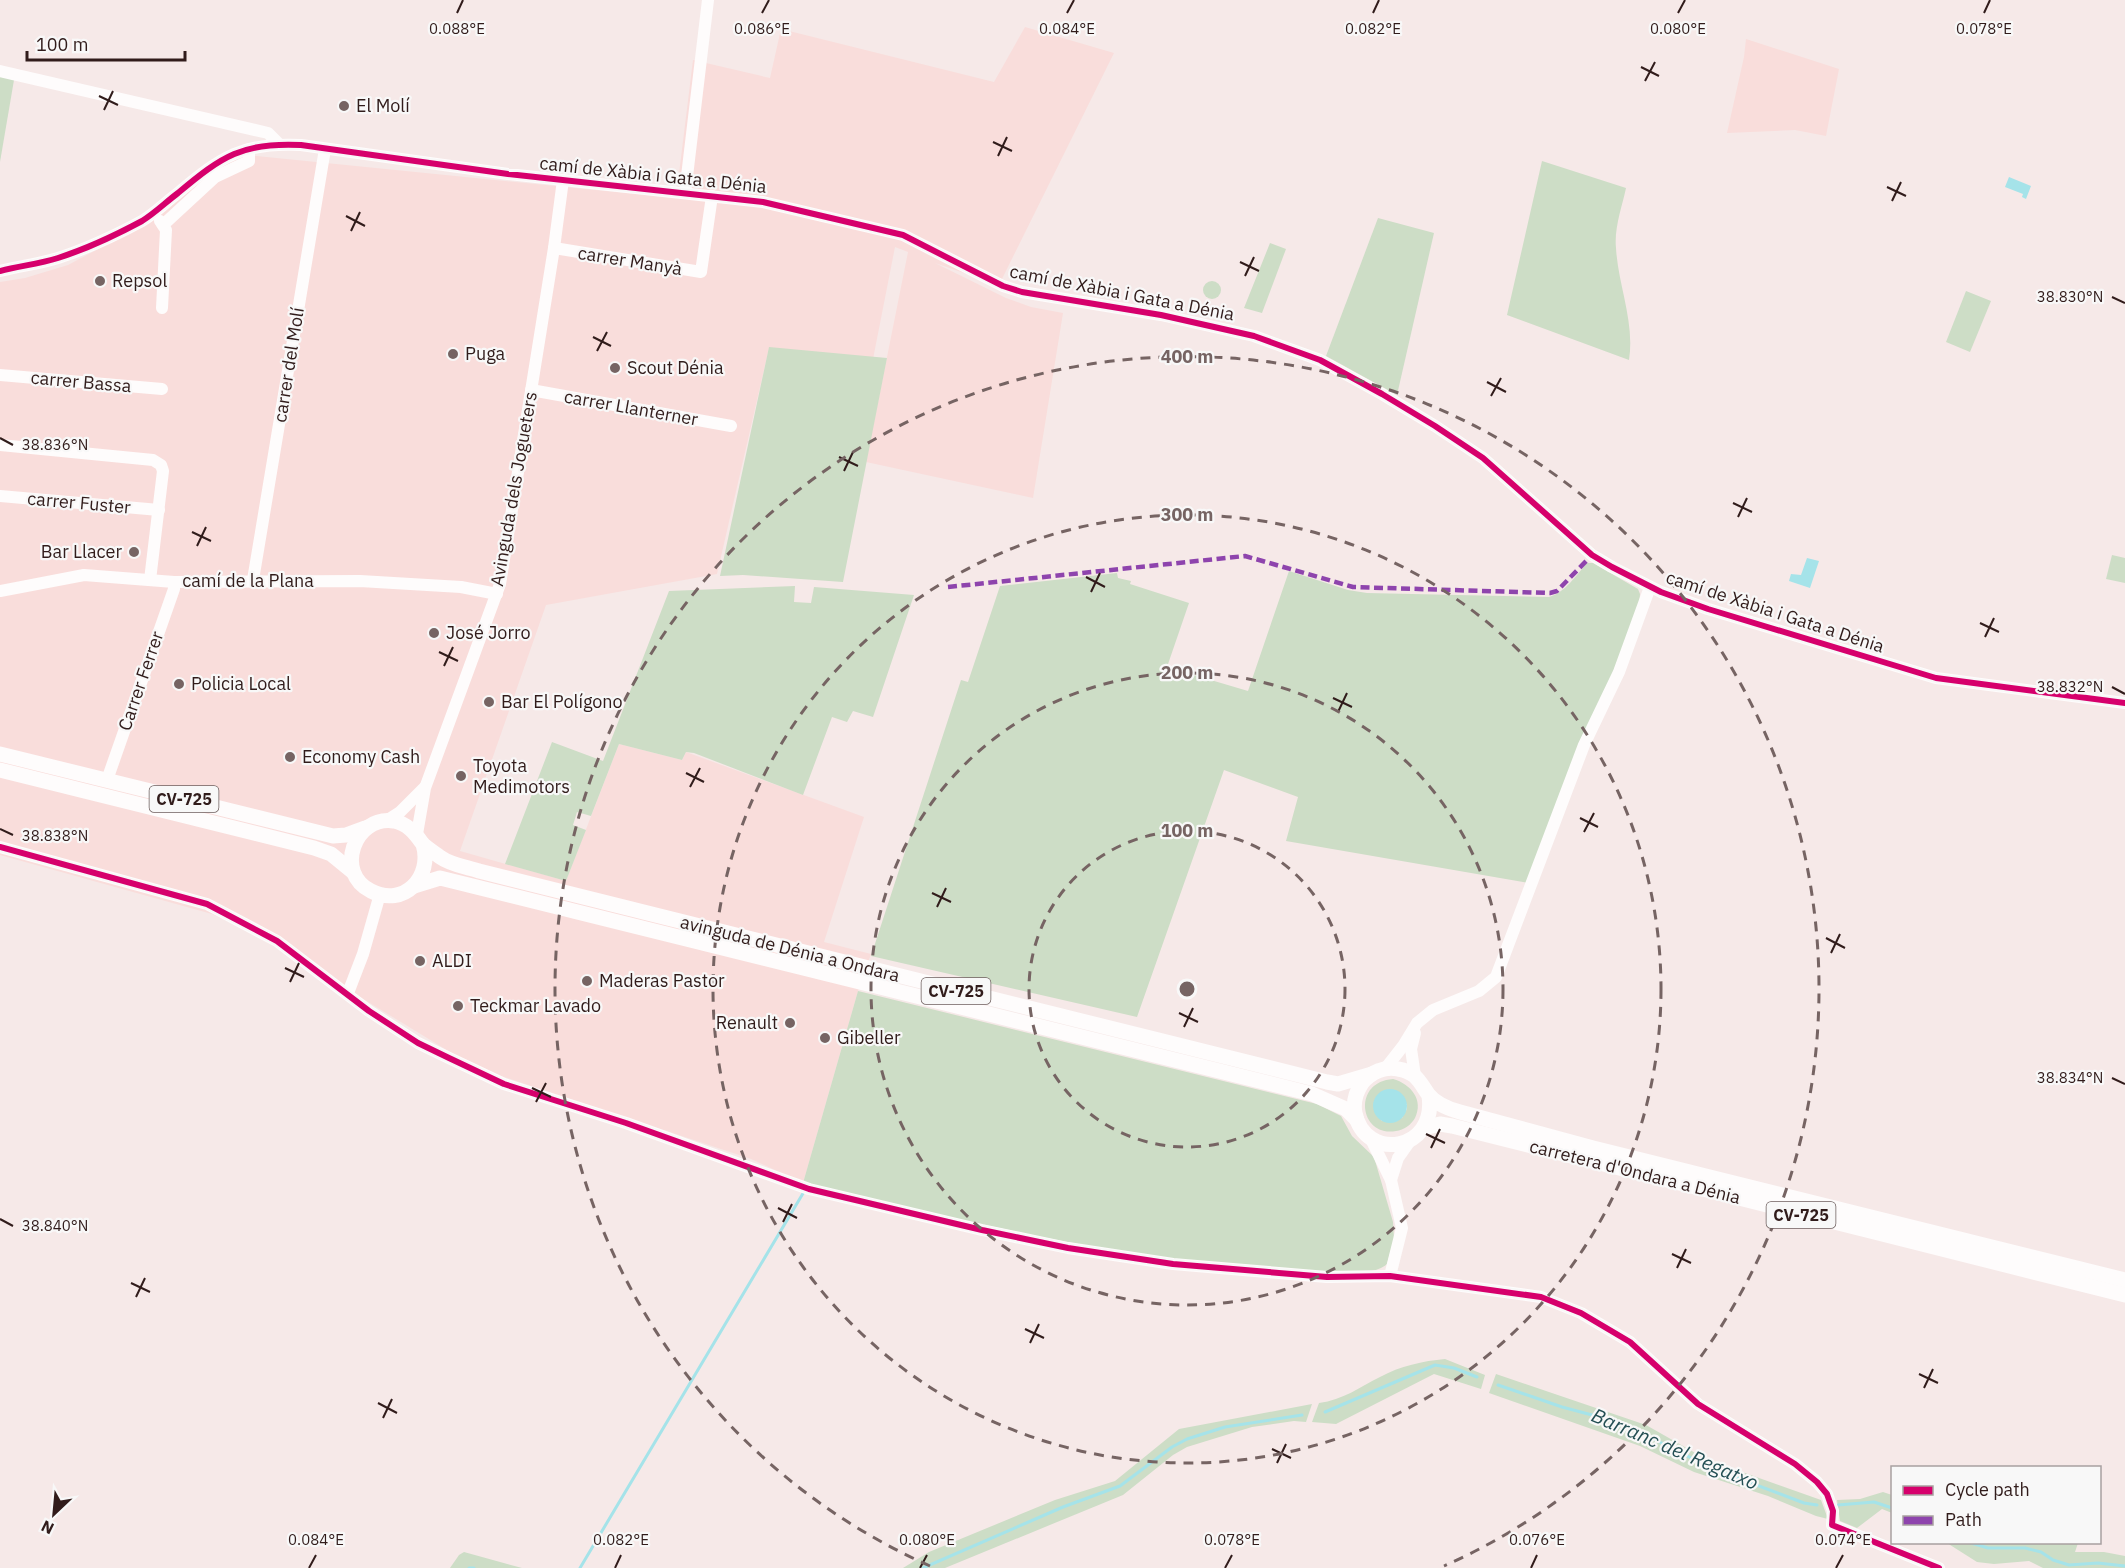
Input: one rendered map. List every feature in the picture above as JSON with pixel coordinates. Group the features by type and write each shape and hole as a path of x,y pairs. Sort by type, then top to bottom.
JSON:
{"main road":[{"name":"CV-725","path":"0,754 333,836 346,835 386,821 403,824 420,839"},
{"name":"CV-725","path":"0,770 314,848 331,854 353,872 366,889 380,894 388,896 400,894 414,886"},
{"path":"353,872 352,847 367,827"},
{"path":"414,886 424,870 426,861 420,839"},
{"name":"avinguda de Dénia a Ondara","path":"420,839 448,862 479,871 1327,1082 1338,1084 1378,1072"},
{"name":"avinguda de Dénia a Ondara","path":"414,886 440,878 1312,1094 1346,1109 1357,1120"},
{"name":"CV-725","path":"1378,1072 1395,1068 1406,1071 1424,1085 1429,1096"},
{"path":"1357,1120 1354,1100 1364,1081 1378,1072"},
{"path":"1370,1137 1389,1144 1410,1141 1424,1128 1429,1118 1431,1107 1429,1096"},
{"name":"carretera d'Ondara a Dénia","path":"1429,1096 1452,1110 1466,1114 2125,1280"},
{"name":"CV-725","path":"1357,1120 1362,1130 1370,1137"},
{"name":"carretera d'Ondara a Dénia","path":"1424,1128 1440,1124 1452,1126 2125,1295"}],"street":[{"path":"685,193 708,0"},
{"path":"0,71 268,133 279,144"},
{"name":"camí de Xàbia i Gata a Dénia","path":"0,275 75,252 154,213 210,166 249,149 279,144 563,180 763,202 903,235 1013,289 1224,328 1254,336 1320,360 1383,394 1483,458 1592,555 1650,587 1702,607 1936,678 2125,703"},
{"path":"163,225 215,177 249,161 249,149"},
{"name":"carrer del Molí","path":"253,580 325,149"},
{"name":"Avinguda dels Jogueters","path":"420,839 425,788 497,594 554,248 563,180"},
{"name":"carrer Manyà","path":"554,248 701,272 712,196"},
{"path":"154,213 166,230 162,308"},
{"name":"carrer Bassa","path":"0,375 162,389"},
{"name":"carrer Llanterner","path":"531,390 730,426"},
{"path":"0,445 153,460 161,465 163,471 150,580"},
{"name":"carrer Fuster","path":"0,496 159,510"},
{"name":"camí de la Plana","path":"0,591 84,575 174,582 371,581 461,587 497,594"},
{"name":"Carrer Ferrer","path":"107,780 174,590 174,582"},
{"path":"1378,1072 1403,1046 1417,1023 1432,1010 1479,991 1496,977 1584,745 1620,672 1650,587"},
{"name":"Avinguda dels Jogueters","path":"386,821 400,812 425,788"},
{"path":"0,847 207,904 277,941 369,1011 418,1043 504,1084 626,1123 809,1189 1068,1248 1173,1264 1327,1277 1390,1276 1541,1297 1581,1313 1630,1342 1698,1404 1782,1454 1810,1475 1830,1499 1833,1511 1832,1525 1939,1568"},
{"path":"348,993 363,954 380,894"},
{"path":"1415,1076 1411,1048 1417,1023"},
{"path":"1370,1137 1391,1180 1402,1228 1390,1276"},
{"path":"1391,1180 1398,1158 1410,1141"}],"shaded area":[{"path":"1025,27 1114,53 999,285 935,263 1006,298 1031,307 1063,313 1033,498 866,462 908,252 895,247 873,359 769,348 717,574 546,605 460,851 566,881 619,744 682,760 686,752 864,817 824,942 871,954 858,991 803,1183 751,1159 501,1076 450,1052 350,991 311,960 212,914 0,855 0,282 25,278 68,265 140,227 217,169 246,155 676,198 693,60 770,78 781,29 994,82"},
{"path":"1746,39 1839,69 1826,136 1795,130 1727,133"}],"green space":[{"path":"0,76 14,80 0,162"},
{"path":"1542,161 1626,188 1617,225 1616,240 1617,262 1630,332 1629,360 1507,315"},
{"path":"1378,218 1434,233 1397,395 1326,356"},
{"path":"1270,243 1286,249 1262,313 1244,308"},
{"path":"1212,281 1218,284 1221,290 1218,296 1212,299 1206,296 1203,290 1206,284"},
{"path":"1966,291 1991,301 1970,352 1946,342"},
{"path":"769,347 887,358 843,582 743,575 720,576"},
{"path":"2112,555 2125,558 2125,583 2106,579"},
{"path":"1587,563 1593,563 1638,589 1639,607 1529,883 1286,841 1298,797 1224,770 1137,1017 871,956 961,680 968,682 1000,586 1117,573 1118,578 1131,581 1130,584 1189,603 1167,667 1248,691 1289,571 1348,590 1367,593 1549,597 1565,587"},
{"path":"795,586 794,602 811,603 814,587 914,595 873,717 853,711 847,722 832,717 803,795 694,753 686,752 682,760 619,744 591,816 577,812 573,825 586,830 566,881 505,864 552,742 603,761 669,591"},
{"path":"858,991 1317,1104 1341,1116 1352,1136 1374,1157 1393,1222 1394,1239 1387,1264 1369,1272 1332,1273 1191,1262 1086,1246 924,1212 803,1183"},
{"path":"1393,1079 1399,1081 1410,1089 1417,1099 1415,1118 1404,1128 1384,1131 1374,1126 1368,1118 1365,1109 1366,1099 1371,1089 1380,1082","holes":["1376,1098 1407,1104 1402,1118 1382,1121 1374,1108"]},
{"path":"1445,1359 1485,1375 1481,1389 1434,1374 1336,1424 1312,1422 1319,1403 1344,1396 1404,1367"},
{"path":"1496,1374 1646,1425 1706,1459 1821,1500 1828,1519 1768,1496 1694,1472 1640,1446 1489,1393"},
{"path":"1312,1404 1306,1422 1294,1421 1252,1427 1187,1447 1173,1455 1123,1495 945,1568 903,1568 929,1552 1055,1500 1115,1481 1179,1429"},
{"path":"1883,1492 1891,1495 1891,1513 1882,1509 1857,1528 1840,1521 1837,1500 1860,1499"},
{"path":"1949,1544 2078,1544 2075,1552 2104,1552 2125,1556 2125,1568 2043,1568 2029,1561 1994,1564 1977,1562"},
{"path":"464,1552 522,1568 450,1568"}],"water":[{"path":"2009,177 2031,186 2026,199 2022,197 2023,194 2005,187"},
{"path":"1807,558 1819,561 1810,588 1789,581 1791,574 1801,575"},
{"path":"1390,1089 1402,1094 1407,1106 1402,1118 1390,1123 1378,1118 1373,1106 1378,1094"}],"waterway":[{"path":"580,1568 805,1190"},
{"name":"Barranc del Regatxo","path":"1325,1412 1435,1365 1454,1368 1477,1377"},
{"name":"Barranc del Regatxo","path":"1498,1385 1562,1407 1622,1423 1711,1468 1804,1503 1817,1505"},
{"name":"Barranc del Regatxo","path":"923,1568 1063,1507 1120,1486 1172,1447 1187,1439 1225,1427 1302,1415"},
{"name":"Barranc del Regatxo","path":"1838,1505 1874,1502 1891,1508"},
{"name":"Barranc del Regatxo","path":"1975,1544 1988,1548 2025,1548 2041,1552 2053,1560 2069,1565 2098,1563 2125,1566"},
{"path":"469,1568 474,1568"}],"marked path":[{"path":"948,587 1245,556 1353,587 1550,593 1557,591 1592,555"}],"cycle path":[{"path":"0,271 58,258 111,236 147,218 221,161 248,149 264,146 301,145 508,174 763,202 903,235 1003,286 1022,292 1161,315 1254,336 1320,360 1382,394 1483,458 1592,555 1661,592 1708,609 1936,678 2125,703"},
{"path":"0,847 207,904 277,941 369,1011 418,1043 449,1058 504,1084 626,1123 809,1189 1068,1248 1173,1264 1327,1277 1390,1276 1541,1297 1581,1313 1630,1342 1698,1404 1795,1464 1817,1482 1827,1494 1833,1511 1832,1525 1939,1568"}],"place":[{"name":"El Molí","path":"344,106"},
{"name":"Repsol","path":"100,281"},
{"name":"Puga","path":"453,354"},
{"name":"Scout Dénia","path":"615,368"},
{"name":"Bar Llacer","path":"134,552"},
{"name":"José Jorro","path":"434,633"},
{"name":"Policia Local","path":"179,684"},
{"name":"Bar El Polígono","path":"489,702"},
{"name":"Economy Cash","path":"290,757"},
{"name":"Toyota Medimotors","path":"461,776"},
{"name":"ALDI","path":"420,961"},
{"name":"Maderas Pastor","path":"587,981"},
{"name":"Teckmar Lavado","path":"458,1006"},
{"name":"Renault","path":"790,1023"},
{"name":"Gibeller","path":"825,1038"}]}
